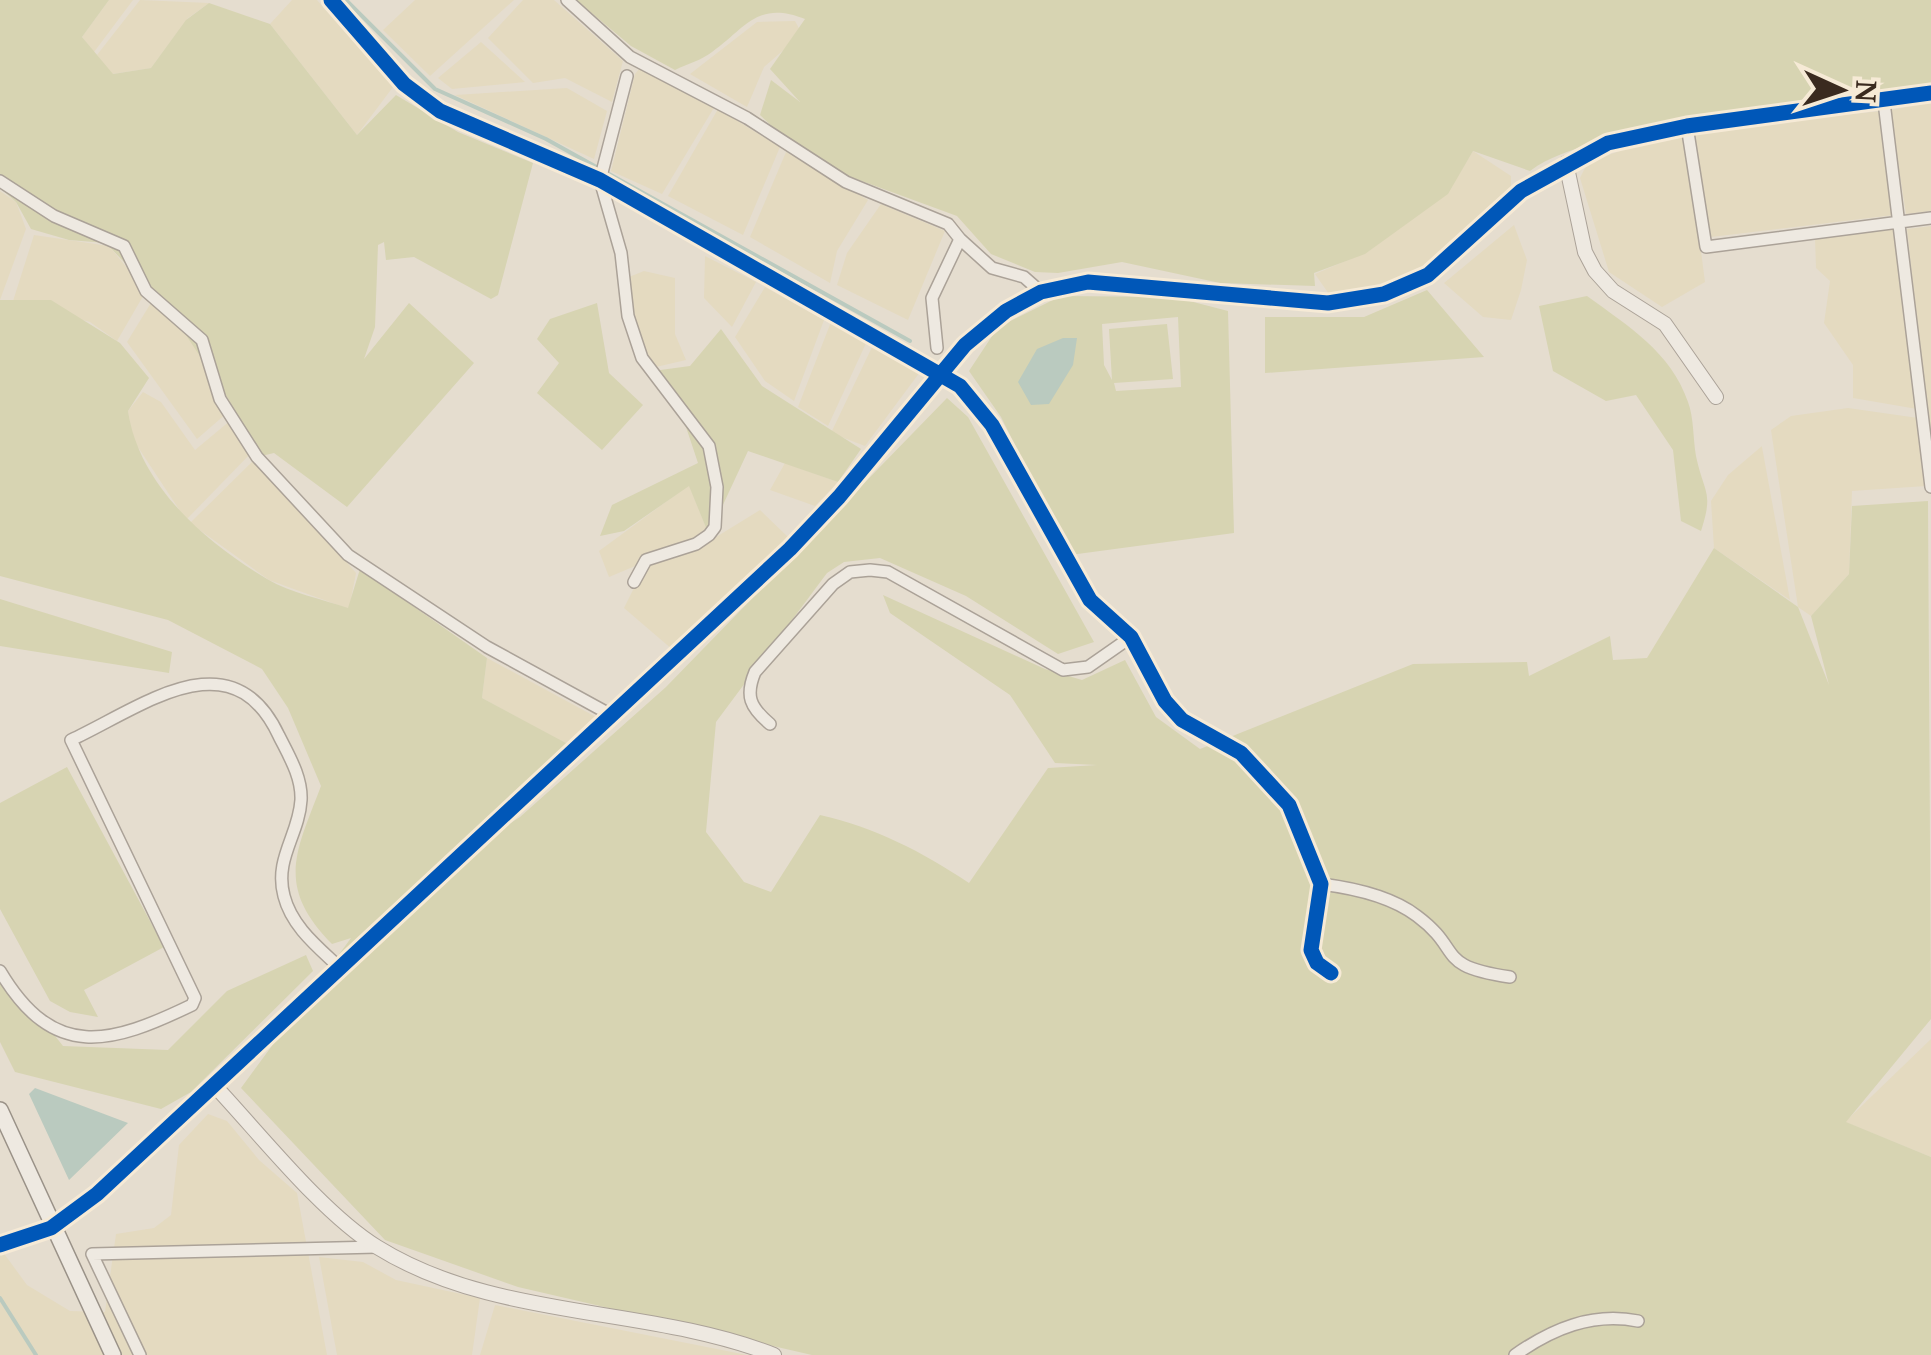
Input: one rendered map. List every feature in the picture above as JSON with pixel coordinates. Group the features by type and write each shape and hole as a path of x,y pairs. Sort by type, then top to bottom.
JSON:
{"main road":[{"path":"0,1110 51,1228 113,1355"}],"street":[{"path":"331,0 404,84 440,111 600,180 960,386 992,425 1090,600 1131,638 1165,701 1182,720 1242,753 1289,805 1321,884 1311,950 1317,964 1332,973"},
{"path":"567,0 630,57 747,118 846,182 948,224 992,268 1024,277 1041,292"},
{"path":"628,76 600,180 620,254 634,340 708,446 717,488 715,526 709,535 696,544 646,560 634,582"},
{"path":"0,1246 51,1228 98,1194 790,549 987,325 1041,292 1088,282 1328,302 1384,294 1428,275 1521,191 1566,162 1608,143 1687,126 1884,102 1931,92"},
{"path":"1884,102 1931,487"},
{"path":"1687,126 1706,247 1931,218"},
{"path":"1566,162 1585,252 1594,272 1613,292 1664,324 1716,397"},
{"path":"0,181 54,216 124,246 146,290 202,340 220,399 257,457 348,554 487,647 612,716"},
{"path":"937,348 932,298 960,239"},
{"path":"770,724 749,700 747,690 755,672 833,584 850,572 888,572 1063,670 1088,667 1131,638"},
{"path":"0,970 30,1012 82,1036 134,1033 192,1004 195,998 71,740 192,684 218,682 242,689 262,706 298,774 301,801 283,852 283,892 302,931 340,968"},
{"path":"1321,884 1382,897 1418,916 1451,959 1465,968 1510,977"},
{"path":"214,1085 351,1228 377,1247 508,1298 702,1333 774,1355"},
{"path":"140,1355 92,1254 377,1247"},
{"path":"1515,1355 1553,1332 1598,1317 1638,1321"}],"shaded area":[{"path":"0,0 109,0 82,37 113,74 151,68 186,20 209,3 270,24 357,135 396,95 458,132 533,163 498,295 491,299 414,257 386,260 384,242 378,245 375,327 364,359 409,303 474,363 347,507 274,453 257,457 229,400 170,311 106,243 69,240 31,229 16,202 0,188"},
{"path":"109,0 133,0 94,52 82,37"},
{"path":"140,0 209,3 188,18 151,68 112,74 97,55"},
{"path":"292,0 317,0 393,87 357,135 270,24"},
{"path":"415,0 514,0 430,76 383,30"},
{"path":"523,0 554,0 623,61 612,102 565,78 533,83 488,38"},
{"path":"576,0 1931,0 1931,83 1889,93 1674,119 1592,143 1530,171 1473,151 1448,194 1365,254 1314,273 1315,286 1220,283 1122,262 1058,273 1035,272 991,254 957,216 810,162 760,115 771,80 800,102 770,69 805,19 789,14 763,15 708,55 675,70 631,46"},
{"path":"795,21 802,34 764,67 747,107 690,74 757,22"},
{"path":"481,42 525,82 452,89 438,78"},
{"path":"640,68 715,106 662,194 611,171 635,74"},
{"path":"567,88 607,111 594,159 455,95"},
{"path":"1931,103 1931,211 1906,214 1890,110"},
{"path":"718,109 780,147 743,235 668,196"},
{"path":"1881,111 1894,215 1711,237 1692,131"},
{"path":"1675,132 1686,135 1705,282 1662,307 1609,272 1580,178 1588,162"},
{"path":"1473,151 1511,176 1511,191 1429,263 1400,278 1331,297 1315,274 1369,251 1450,189"},
{"path":"786,152 868,200 837,251 830,283 750,237"},
{"path":"0,191 16,202 26,229 0,300"},
{"path":"881,204 945,231 908,320 837,285 847,253"},
{"path":"1514,225 1527,260 1511,320 1483,317 1444,283"},
{"path":"1931,226 1931,448 1907,229"},
{"path":"1896,228 1917,409 1853,398 1853,365 1824,323 1830,281 1816,268 1815,238"},
{"path":"34,235 109,246 146,291 117,341 90,322 13,301"},
{"path":"705,256 756,282 732,327 704,298"},
{"path":"644,271 675,278 675,334 686,360 656,367 639,351 628,316 629,277"},
{"path":"765,287 824,320 794,401 765,381 735,337"},
{"path":"1427,290 1484,357 1265,373 1265,317 1364,317"},
{"path":"1061,296 1174,297 1228,311 1234,533 1070,555 1001,417 969,371 998,327","holes":["1178,317 1181,387 1116,391 1114,383 1173,379 1167,324 1109,329 1112,380 1104,365 1102,324"]},
{"path":"1587,296 1659,354 1680,384 1690,408 1706,493 1701,531 1681,521 1673,450 1636,395 1606,401 1553,371 1539,306"},
{"path":"154,298 196,330 227,413 197,439 127,342"},
{"path":"0,300 51,300 120,343 149,378 128,411 146,463 178,509 221,548 276,584 348,608 360,569 487,658 482,698 577,749 472,848 520,817 666,687 947,398 968,417 1094,642 1058,654 966,596 880,558 844,562 827,573 716,722 706,832 744,882 771,892 820,815 897,842 969,883 1048,768 1097,765 1055,763 1010,695 890,613 883,595 1045,669 1082,680 1125,660 1156,717 1200,749 1413,664 1527,662 1529,676 1610,636 1613,660 1647,658 1714,548 1798,607 1829,685 1811,616 1849,574 1852,506 1928,501 1931,1019 1846,1122 1931,1157 1931,1355 812,1355 518,1287 385,1240 241,1088 351,938 332,944 314,923 297,886 298,850 321,786 288,708 262,669 168,620 0,576"},
{"path":"597,303 609,373 643,405 602,450 537,393 559,363 537,339 550,319"},
{"path":"831,322 867,341 828,426 798,407"},
{"path":"721,329 762,386 861,449 838,482 748,451 709,535 689,486 624,531 600,536 612,505 698,463 679,406 653,371 690,366"},
{"path":"1063,338 1077,338 1073,365 1049,404 1031,405 1018,382 1037,349"},
{"path":"873,345 920,372 865,446 831,433"},
{"path":"143,392 161,402 195,450 231,420 253,451 186,520 132,438 128,411"},
{"path":"1848,408 1918,418 1926,486 1852,491 1849,574 1811,616 1798,607 1771,430 1791,416"},
{"path":"1762,446 1790,600 1714,548 1711,501 1728,475"},
{"path":"257,457 356,573 349,609 269,580 190,523"},
{"path":"785,463 838,482 815,506 770,490"},
{"path":"689,485 709,535 609,577 599,551"},
{"path":"760,510 788,537 673,650 624,608 642,572 654,563 695,550"},
{"path":"0,599 172,652 169,673 0,646"},
{"path":"487,658 596,717 570,746 482,698"},
{"path":"67,767 164,947 84,990 98,1017 70,1012 50,1001 0,909 0,803"},
{"path":"306,955 313,971 191,1092 161,1109 15,1072 0,1042 0,966 63,1046 168,1050 227,991"},
{"path":"1931,1039 1931,1157 1845,1122"},
{"path":"35,1088 128,1123 69,1180 29,1094"},
{"path":"208,1114 227,1121 259,1160 297,1193 327,1355 0,1355 0,1248 27,1285 70,1311 105,1312 116,1234 154,1228 171,1215 179,1145"},
{"path":"319,1257 363,1262 396,1280 480,1298 472,1355 337,1355"},
{"path":"495,1305 747,1355 480,1355"}],"waterway":[{"path":"346,0 435,89 546,139 910,341"},
{"path":"0,1298 36,1355"}],"cycle path":[{"path":"331,0 404,84 440,111 600,180 960,386 992,425 1090,600 1131,637 1165,701 1182,720 1241,753 1289,805 1321,884 1311,950 1317,963 1331,973"},
{"path":"0,1245 51,1228 97,1194 790,549 839,497 965,345 1006,311 1041,292 1088,282 1328,303 1384,294 1428,275 1521,191 1608,143 1687,126 1931,93"}]}
